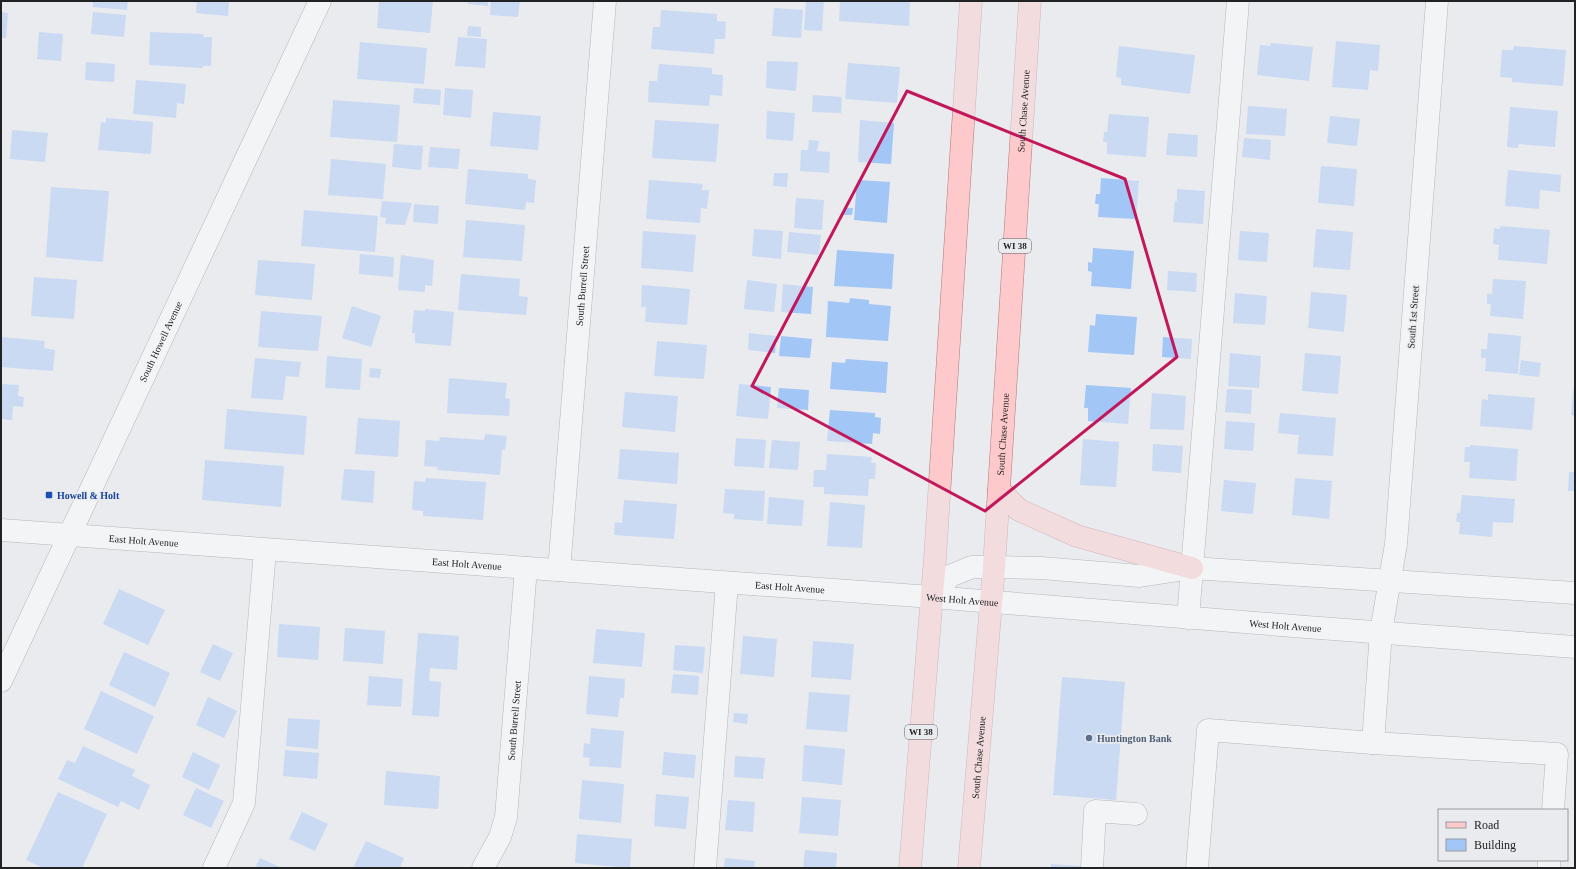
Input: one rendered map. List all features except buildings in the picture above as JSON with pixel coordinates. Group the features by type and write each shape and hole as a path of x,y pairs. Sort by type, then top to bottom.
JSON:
{"main road":[{"name":"WI 38","path":"910,868 932,597 971,1"},
{"name":"South Chase Avenue","path":"970,868 994,567 1030,1"},
{"path":"999,490 1019,510 1078,536 1192,568"}],"street":[{"name":"South Howell Avenue","path":"1,681 320,1"},
{"name":"South Burrell Street","path":"559,570 605,1"},
{"path":"1188,618 1238,1"},
{"name":"South 1st Street","path":"1373,742 1381,632 1396,544 1437,1"},
{"name":"East Holt Avenue","path":"1,530 932,597"},
{"path":"214,868 244,802 265,550"},
{"name":"West Holt Avenue","path":"932,597 950,576 972,567 1041,568 1140,576 1192,568 1575,593"},
{"name":"South Burrell Street","path":"483,868 500,837 506,817 526,568"},
{"path":"704,868 727,583"},
{"name":"West Holt Avenue","path":"932,597 1575,647"},
{"path":"1197,868 1208,730 1566,754 1553,809"},
{"path":"1092,868 1095,812 1136,814"}],"highlighted area":[{"path":"907,91 1125,179 1177,357 985,511 752,386"}],"place":[{"name":"Howell & Holt","path":"49,495"},
{"name":"Huntington Bank","path":"1089,738"}]}
